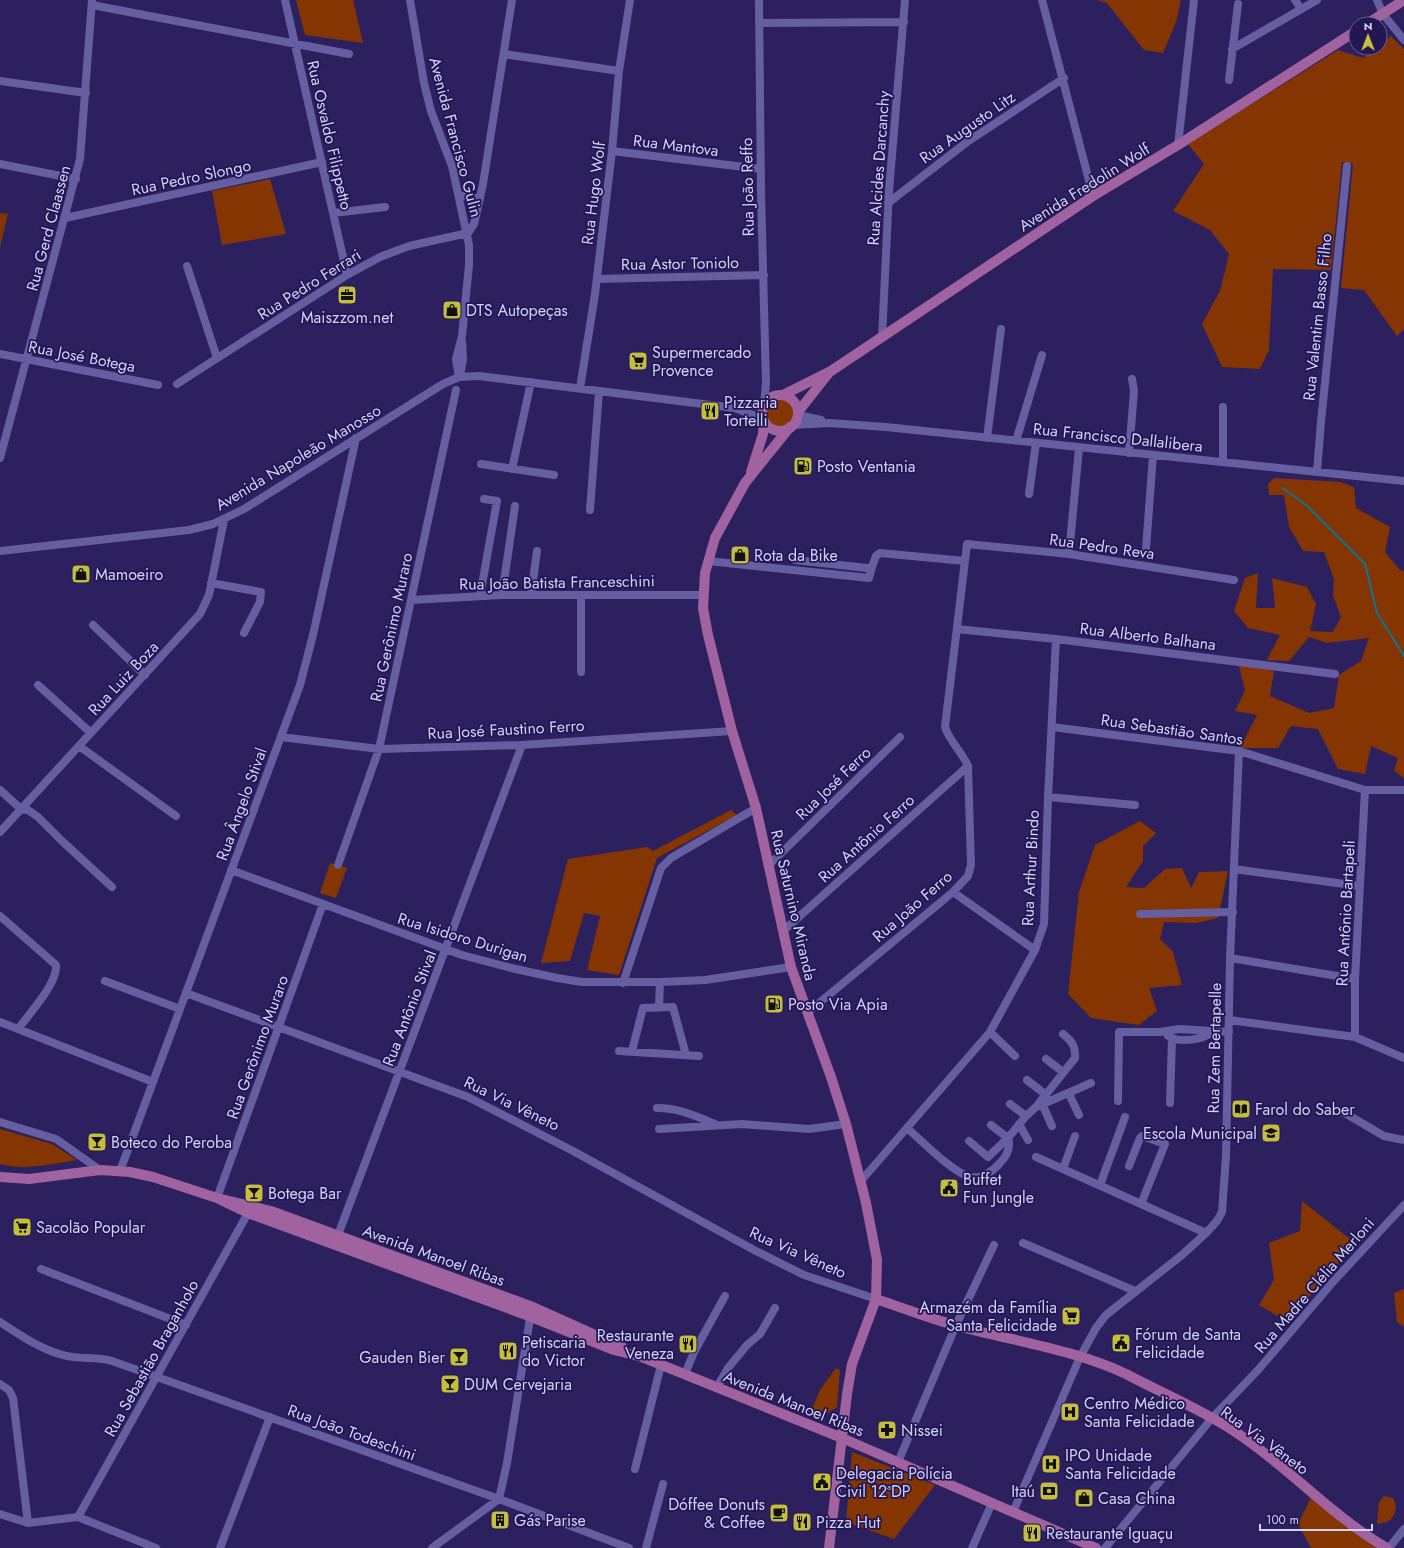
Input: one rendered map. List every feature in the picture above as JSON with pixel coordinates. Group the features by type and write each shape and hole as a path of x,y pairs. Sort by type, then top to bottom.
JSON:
{"main road":[{"path":"1380,16 1404,0"},
{"name":"Avenida Fredolin Wolf","path":"783,395 830,371 882,338 1093,196 1178,145 1348,36"},
{"name":"Avenida Fredolin Wolf","path":"798,413 830,371"},
{"path":"783,395 793,400 798,413 792,426 779,431 773,430 763,421 761,414 767,400 783,395"},
{"name":"Rua Saturnino Miranda","path":"750,476 763,434 763,421"},
{"name":"Rua Saturnino Miranda","path":"792,426 750,476 726,517 716,538 708,561 704,595 704,619 732,731 756,808 791,967 831,1077 846,1124 878,1260 876,1299 852,1364 830,1548"},
{"name":"Avenida Manoel Ribas","path":"0,1178 29,1179 100,1170 120,1171 153,1177 217,1198 263,1208 615,1343 634,1355 685,1374 842,1438 1096,1548"},
{"name":"Avenida Manoel Ribas","path":"217,1198 248,1213 531,1311"},
{"name":"Rua Via Vêneto","path":"876,1299 956,1325 1080,1357 1108,1366 1212,1418 1253,1445 1340,1516 1371,1539 1388,1548"}],"street":[{"name":"Rua Osvaldo Filippetto","path":"285,0 347,275"},
{"name":"Avenida Francisco Gulin","path":"410,0 418,54 428,99 452,166 468,233"},
{"path":"512,0 480,199 474,224 468,233 469,266 462,336 463,360 459,377 479,376 735,408 763,421"},
{"name":"Rua Hugo Wolf","path":"580,388 597,279 612,152 619,71 630,0"},
{"name":"Rua João Reffo","path":"759,0 760,169 767,400"},
{"name":"Rua Alcides Darcanchy","path":"882,338 888,202 905,0"},
{"path":"1042,0 1064,78 1093,196"},
{"path":"1178,145 1194,0"},
{"path":"1295,0 1301,9"},
{"path":"1232,49 1317,0"},
{"path":"1377,0 1383,14 1404,40"},
{"path":"92,2 349,54"},
{"name":"Rua Gerd Claassen","path":"0,458 76,180 82,150 92,2"},
{"path":"1229,80 1238,4"},
{"path":"759,23 904,22"},
{"path":"504,54 619,71"},
{"name":"Rua Augusto Litz","path":"888,202 967,142 1064,78"},
{"path":"0,82 86,93"},
{"name":"Rua Mantova","path":"612,152 760,169"},
{"name":"Rua Pedro Slongo","path":"65,218 322,162"},
{"path":"0,164 76,180"},
{"name":"Rua Valentim Basso Filho","path":"1318,471 1320,422 1347,166"},
{"path":"459,195 480,199"},
{"path":"333,213 385,207"},
{"name":"Rua Pedro Ferrari","path":"177,384 347,275 392,251 468,233"},
{"path":"187,266 217,358"},
{"name":"Rua Astor Toniolo","path":"597,279 764,275"},
{"path":"987,438 1001,329"},
{"name":"Rua José Botega","path":"0,354 158,385"},
{"path":"1016,441 1042,355"},
{"name":"Avenida Napoleão Manosso","path":"0,551 174,532 202,528 224,520 244,509 443,384 459,377"},
{"path":"1129,453 1134,391 1132,379"},
{"path":"512,469 530,382"},
{"name":"Rua Gerônimo Muraro","path":"338,865 379,749 456,390"},
{"path":"590,510 599,391"},
{"path":"735,408 767,400"},
{"path":"1223,407 1223,462"},
{"name":"Rua Francisco Dallalibera","path":"798,413 829,422 1404,481"},
{"name":"Rua Francisco Dallalibera","path":"792,426 829,422"},
{"name":"Rua Ângelo Stival","path":"120,1171 300,685 311,643 356,438"},
{"path":"1029,494 1036,443"},
{"path":"1069,554 1079,448"},
{"path":"1146,549 1153,455"},
{"path":"481,464 554,475"},
{"path":"480,596 496,501 484,499"},
{"path":"502,595 515,506"},
{"name":"Rua Luiz Boza","path":"0,832 200,614 208,602 224,520"},
{"name":"Rua Pedro Reva","path":"965,561 966,544 1069,554 1234,580"},
{"path":"531,595 537,551"},
{"path":"708,561 869,578 876,556 880,553 965,561 945,727 948,738 963,754 968,766"},
{"path":"795,560 867,568 872,567"},
{"path":"211,583 261,592 260,602 244,634"},
{"name":"Rua João Batista Franceschini","path":"411,600 502,595 704,595"},
{"path":"581,595 581,672"},
{"path":"93,625 145,675"},
{"name":"Rua Alberto Balhana","path":"956,629 1056,639 1335,674"},
{"name":"Rua Arthur Bindo","path":"860,1182 908,1129 990,1032 1035,950 1044,924 1048,797 1056,639"},
{"path":"38,685 91,733"},
{"name":"Rua Sebastião Santos","path":"1052,727 1239,751 1365,790 1404,790"},
{"name":"Rua José Faustino Ferro","path":"281,737 379,749 522,745 732,731"},
{"name":"Rua José Ferro","path":"769,865 900,738"},
{"name":"Rua Antônio Stival","path":"338,1236 522,745"},
{"path":"79,746 176,816"},
{"name":"Rua Zem Bertapelle","path":"1013,1512 1080,1357 1096,1328 1106,1315 1182,1255 1206,1233 1217,1221 1222,1212 1224,1204 1230,958 1239,751"},
{"name":"Rua João Ferro","path":"807,1013 953,892 968,876 971,865 968,766"},
{"name":"Rua Antônio Ferro","path":"783,931 968,766"},
{"path":"0,790 21,809 28,810 38,817 112,887"},
{"name":"Rua Antônio Bartapeli","path":"1355,1037 1355,979 1365,790"},
{"path":"1048,797 1135,805"},
{"path":"623,983 661,868 671,858 756,808"},
{"path":"1234,869 1360,886"},
{"name":"Rua Isidoro Durigan","path":"232,870 446,949 487,962 542,975 582,982 623,983 705,980 791,967"},
{"path":"953,892 1035,950"},
{"name":"Rua Gerônimo Muraro","path":"217,1198 323,904"},
{"path":"1140,914 1233,912"},
{"path":"0,916 56,965 57,970 51,983 18,1029"},
{"path":"1230,958 1355,979"},
{"path":"105,981 180,1009"},
{"path":"659,1007 660,982"},
{"name":"Rua Via Vêneto","path":"186,993 400,1071 486,1105 573,1151 690,1217 804,1275 876,1299"},
{"path":"632,1051 643,1008 673,1007 686,1055"},
{"path":"1228,1020 1355,1037 1404,1058"},
{"path":"0,1022 153,1082"},
{"path":"1118,1101 1119,1032 1160,1032 1178,1029 1229,1032"},
{"path":"990,1032 1014,1056"},
{"path":"1160,1032 1172,1039 1202,1038 1212,1032"},
{"path":"1040,1107 1046,1095 1074,1058 1075,1050 1071,1040 1063,1034"},
{"path":"1170,1103 1172,1039"},
{"path":"619,1051 699,1056"},
{"path":"1046,1059 1063,1072"},
{"path":"1027,1080 1046,1095"},
{"path":"969,1141 988,1157 1008,1138 1026,1116 1040,1107 1091,1083"},
{"path":"1069,1094 1079,1115"},
{"path":"1010,1104 1026,1116"},
{"path":"1040,1107 1052,1126"},
{"path":"657,1108 672,1108 689,1112 716,1125"},
{"path":"1343,1112 1384,1136 1404,1140"},
{"path":"1100,1185 1125,1117"},
{"path":"0,1122 56,1139 100,1170"},
{"path":"659,1129 742,1124 809,1129 846,1124"},
{"path":"1020,1124 1028,1140"},
{"path":"908,1129 957,1171 970,1178 979,1177 993,1170 1007,1156 1009,1147 1008,1138 991,1125"},
{"path":"1063,1169 1075,1136"},
{"path":"1130,1166 1142,1136 1165,1144 1141,1204"},
{"path":"1036,1157 1206,1233"},
{"name":"Rua Madre Clélia Merloni","path":"1105,1548 1212,1418 1259,1369 1346,1267 1404,1205"},
{"name":"Rua Sebastião Braganholo","path":"78,1518 248,1213"},
{"path":"1023,1243 1135,1291"},
{"path":"898,1462 956,1325 994,1245"},
{"path":"41,1270 186,1325"},
{"path":"685,1374 694,1352 725,1296"},
{"path":"717,1387 728,1368 742,1351 760,1334 775,1308"},
{"path":"432,1548 499,1499 507,1463 531,1311"},
{"name":"Rua João Todeschini","path":"0,1322 41,1347 63,1356 106,1359 157,1376 499,1499 629,1548"},
{"path":"634,1469 661,1365"},
{"path":"0,1384 9,1390 12,1398 28,1523"},
{"path":"220,1548 270,1417"},
{"path":"646,1548 664,1484"},
{"path":"972,1548 992,1503"},
{"path":"0,1514 28,1523 78,1518 156,1548"},
{"path":"1388,1548 1404,1528"}],"shaded area":[{"path":"296,0 353,0 363,43 305,35"},
{"path":"1097,0 1181,0 1176,22 1163,53 1144,50 1107,3"},
{"path":"1391,36 1404,49 1404,329 1397,336 1364,290 1341,288 1353,164 1342,162 1331,270 1273,269 1269,350 1260,369 1222,367 1202,324 1220,291 1229,254 1210,230 1173,211 1204,164 1188,144 1338,50 1348,53 1348,56 1363,58 1366,56 1388,56 1388,38"},
{"path":"270,179 286,234 222,245 212,191"},
{"path":"0,213 8,214 0,247"},
{"path":"779,398 790,402 794,413 790,424 779,428 768,424 764,413 768,402"},
{"path":"1274,478 1340,482 1354,487 1356,508 1390,527 1385,552 1399,569 1404,572 1404,778 1394,771 1398,758 1371,746 1365,774 1338,769 1318,729 1291,726 1278,748 1240,748 1257,715 1235,711 1245,690 1238,662 1274,671 1270,696 1309,713 1334,708 1339,675 1361,661 1369,638 1327,643 1309,637 1289,661 1267,660 1280,635 1248,628 1234,611 1245,578 1258,573 1256,608 1275,608 1272,578 1307,587 1316,604 1310,631 1333,632 1341,617 1333,596 1334,579 1324,552 1303,551 1289,527 1284,495 1269,495 1268,484"},
{"path":"731,810 737,815 657,858 619,975 587,970 600,916 584,913 570,961 541,963 568,859 647,847 653,851"},
{"path":"1140,821 1156,833 1143,846 1143,861 1126,887 1144,888 1165,869 1182,868 1191,888 1199,872 1228,871 1218,918 1196,923 1164,922 1160,939 1173,952 1182,985 1149,988 1157,1011 1139,1025 1091,1018 1068,994 1079,892 1095,845"},
{"path":"330,863 347,868 336,898 320,893"},
{"path":"0,1129 52,1144 77,1160 29,1167 0,1164"},
{"path":"1302,1201 1355,1243 1288,1322 1259,1305 1274,1280 1269,1243 1300,1231"},
{"path":"1404,1289 1404,1327 1397,1322 1394,1293"},
{"path":"836,1368 840,1370 837,1407 820,1418 810,1414 820,1390"},
{"path":"852,1452 935,1485 894,1539 846,1522"},
{"path":"1384,1496 1393,1498 1395,1501 1396,1510 1389,1521 1379,1524 1377,1522 1379,1502"},
{"path":"1311,1497 1379,1548 1311,1548 1298,1524"}],"waterway":[{"path":"1282,488 1305,504 1365,564 1377,613 1404,656"}],"place":[{"name":"Maiszzom.net","path":"347,295"},
{"name":"DTS Autopeças","path":"452,310"},
{"name":"Supermercado Provence","path":"638,361"},
{"name":"Pizzaria Tortelli","path":"710,411"},
{"name":"Posto Ventania","path":"803,466"},
{"name":"Rota da Bike","path":"740,555"},
{"name":"Mamoeiro","path":"81,574"},
{"name":"Posto Via Apia","path":"774,1004"},
{"name":"Farol do Saber","path":"1241,1109"},
{"name":"Escola Municipal","path":"1271,1133"},
{"name":"Boteco do Peroba","path":"97,1142"},
{"name":"Buffet Fun Jungle","path":"949,1188"},
{"name":"Botega Bar","path":"254,1193"},
{"name":"Sacolão Popular","path":"22,1227"},
{"name":"Armazém da Família Santa Felicidade","path":"1071,1316"},
{"name":"Fórum de Santa Felicidade","path":"1121,1343"},
{"name":"Restaurante Veneza","path":"688,1344"},
{"name":"Petiscaria do Victor","path":"508,1351"},
{"name":"Gauden Bier","path":"459,1357"},
{"name":"DUM Cervejaria","path":"450,1384"},
{"name":"Centro Médico Santa Felicidade","path":"1070,1412"},
{"name":"Nissei","path":"887,1430"},
{"name":"IPO Unidade Santa Felicidade","path":"1051,1464"},
{"name":"Delegacia Polícia Civil 12ªDP","path":"822,1482"},
{"name":"Itaú","path":"1049,1491"},
{"name":"Casa China","path":"1084,1498"},
{"name":"Dóffee Donuts & Coffee","path":"779,1513"},
{"name":"Gás Parise","path":"500,1520"},
{"name":"Pizza Hut","path":"802,1522"},
{"name":"Restaurante Iguaçu","path":"1032,1533"}]}
